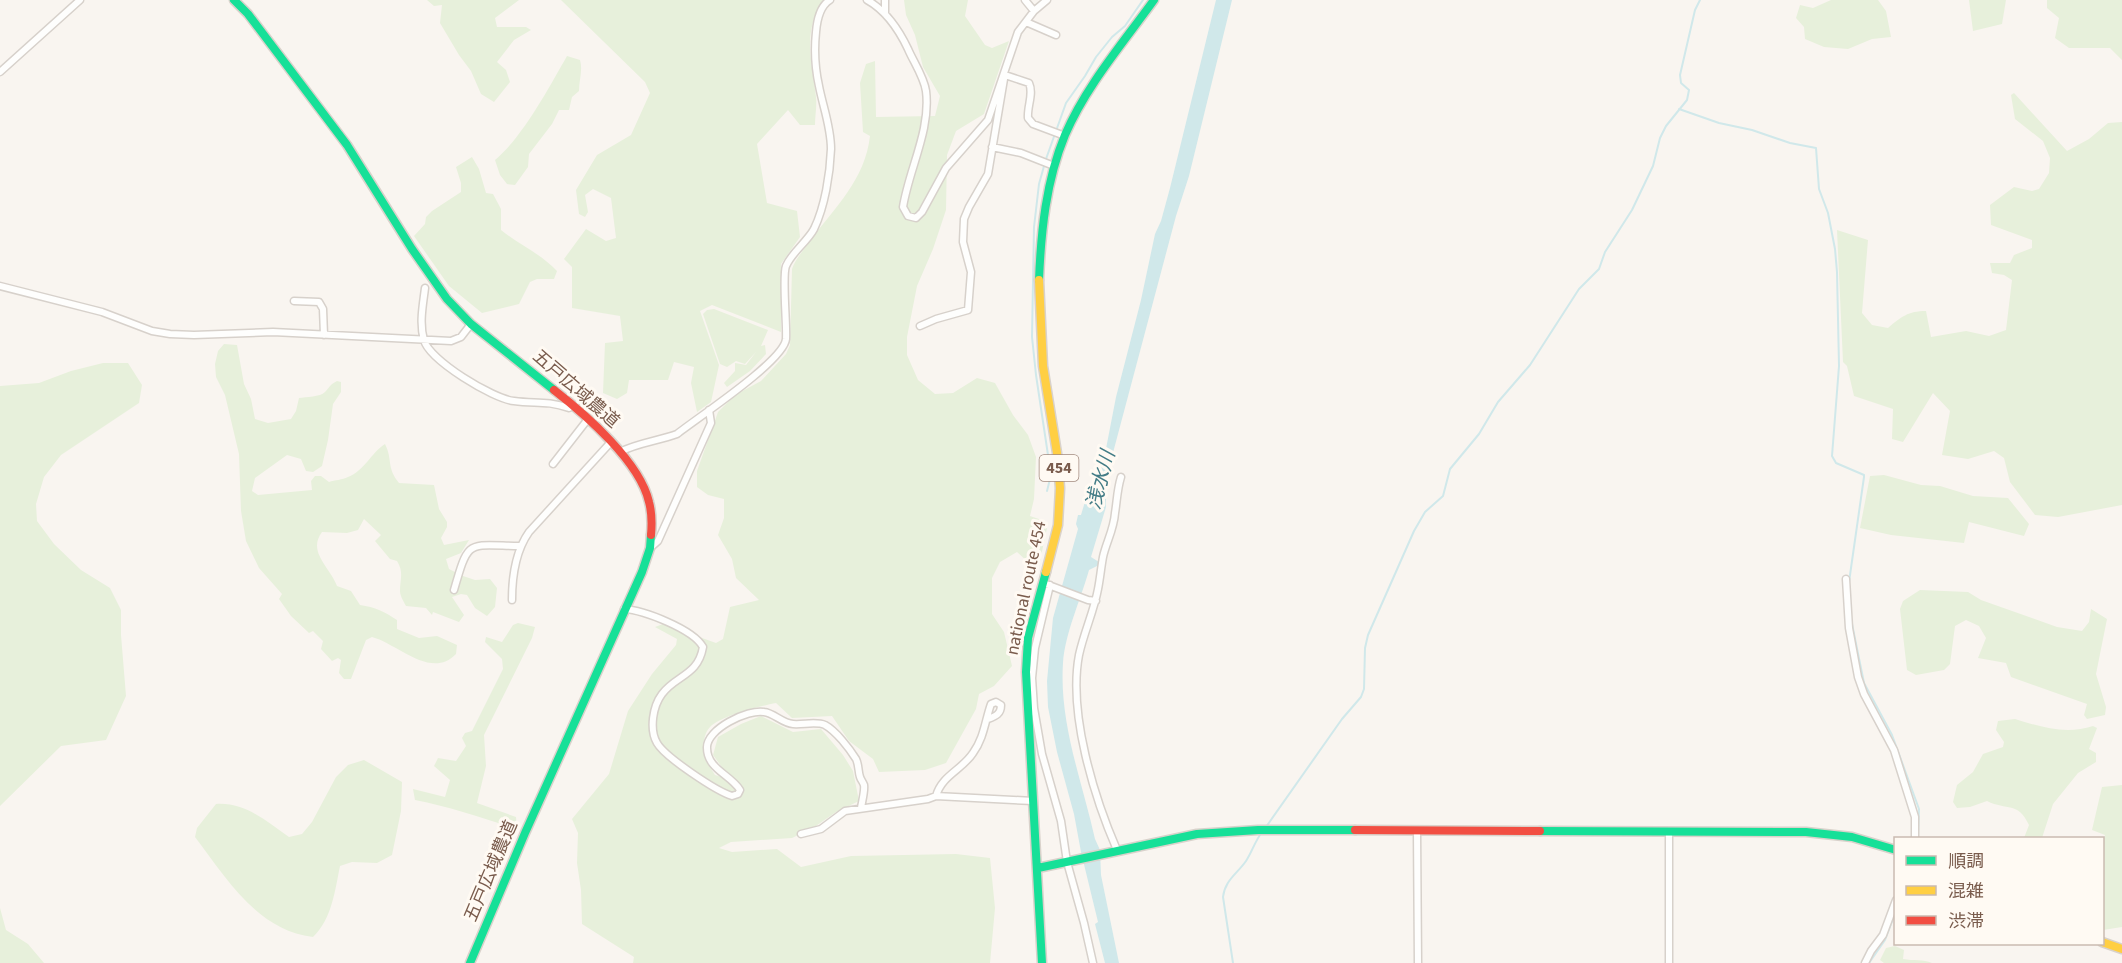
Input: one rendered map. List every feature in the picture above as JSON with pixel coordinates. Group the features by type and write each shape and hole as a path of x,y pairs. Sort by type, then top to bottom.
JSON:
{"main road":[{"name":"五戸広域農道","path":"234,0 248,14 348,145 424,267 447,299 471,324 557,391 588,419 634,468 649,500 652,519 650,548 642,572 525,833 470,963"},
{"name":"national route 454","path":"1042,963 1038,868 1026,704 1026,655 1029,634 1049,585 1060,506 1057,454 1043,367 1042,225 1054,166 1065,136 1088,96 1154,0"},
{"path":"1038,868 1221,831 1822,833 1859,839 1894,849"},
{"path":"2104,942 2122,949"}],"street":[{"path":"0,72 80,0"},
{"path":"620,452 629,447 662,440 677,434 760,373 777,356 786,342 786,267 813,230 821,210 830,165 831,146 828,124 814,55 817,23 824,4 830,0"},
{"path":"867,0 885,14 904,41 926,89 925,117 903,207 908,216 916,218 922,212 946,168 988,120 1018,32 1034,11 1047,0"},
{"path":"885,0 885,14"},
{"path":"1024,0 1034,11"},
{"path":"1026,22 1056,35"},
{"path":"1004,72 1029,83 1031,87 1028,118 1033,124 1065,136"},
{"path":"920,326 968,310 971,272 963,242 964,219 988,174 1004,72"},
{"path":"992,147 1021,153 1054,166"},
{"path":"0,286 102,312 152,331 170,334 273,332 451,341 461,337 471,324"},
{"path":"425,288 421,319 424,341 444,363 495,397 513,402 552,402 569,408"},
{"path":"294,301 319,302 323,309 324,335"},
{"path":"650,548 658,541 711,423 709,410"},
{"path":"553,464 588,419"},
{"path":"512,600 519,546 611,442"},
{"path":"1114,851 1095,788 1079,717 1077,690 1079,657 1096,601 1103,557 1115,513 1120,477"},
{"path":"454,590 464,555 469,548 480,545 519,546"},
{"path":"1846,579 1848,628 1858,677 1864,694 1894,750 1914,809 1915,837"},
{"path":"1093,963 1061,821 1042,754 1034,708 1032,678 1035,648 1049,585 1096,601"},
{"path":"624,609 634,609 693,635 703,646 702,655 695,666 663,692 655,705 654,729 657,743 679,763 705,782 732,796 738,794 740,790 736,783 725,776 709,759 707,748 710,736 716,730 758,711 767,712 791,724 824,724 832,730 856,760 864,786 861,807"},
{"path":"936,796 939,786 972,754 982,737 988,719"},
{"path":"801,834 821,829 845,811 936,796 1033,801"},
{"path":"1417,831 1418,963"},
{"path":"1669,832 1669,963"},
{"path":"1865,963 1883,935 1894,905"}],"green space":[{"path":"427,0 519,0 495,18 497,27 526,27 531,30 514,40 497,62 506,70 510,82 494,102 481,94 471,71 440,23 442,5 434,6"},
{"path":"561,0 823,0 812,24 810,47 816,100 815,125 800,125 788,110 757,144 767,203 797,211 800,237 781,264 781,332 712,305 700,311 719,365 711,402 697,412 691,383 694,367 674,362 668,380 629,380 627,393 617,399 603,393 605,343 623,341 620,316 572,308 572,267 564,259 586,229 606,241 616,238 611,198 593,189 585,195 588,212 585,217 579,214 576,190 597,155 631,135 650,93 645,82"},
{"path":"904,0 968,0 965,16 985,45 992,48 1009,41 984,114 956,131 947,155 946,210 917,286 907,337 907,355 918,380 935,394 953,393 977,378 995,383 1013,415 1028,435 1036,457 1034,499 1030,516 1045,521 1047,528 1040,561 1029,563 1017,552 1000,562 992,578 992,614 1004,632 1012,666 994,686 979,694 976,709 946,763 925,770 879,772 873,759 849,741 832,716 792,718 776,703 741,712 715,723 706,734 704,755 715,775 725,778 721,766 713,755 718,737 741,724 761,716 793,732 821,729 853,771 859,801 792,838 731,842 719,848 732,852 777,849 801,867 851,856 956,854 990,858 995,908 990,963 633,963 634,957 582,924 577,863 578,833 572,819 609,774 628,711 652,674 676,645 677,639 655,627 663,624 716,643 723,639 730,607 759,600 736,578 732,559 718,535 724,518 724,499 708,495 697,487 697,471 718,412 735,395 761,381 786,354 790,345 792,269 848,192 867,152 870,136 863,132 860,83 866,64 875,61 876,117 935,116 940,96 923,67 915,35 906,15"},
{"path":"1831,0 1878,0 1886,11 1891,37 1872,39 1848,49 1824,47 1805,39 1804,27 1796,18 1800,5 1813,8"},
{"path":"1969,0 2006,0 2002,24 1973,31"},
{"path":"2047,0 2122,0 2122,60 2110,48 2069,48 2055,38 2059,18 2047,8"},
{"path":"567,56 580,60 579,91 572,97 569,110 559,110 552,124 529,154 528,167 515,185 507,184 500,175 495,160 525,125"},
{"path":"2014,93 2067,151 2089,139 2108,123 2122,122 2122,505 2058,517 2035,515 2010,482 2004,458 1994,451 1968,459 1942,455 1950,411 1933,393 1903,442 1892,439 1893,409 1854,396 1847,366 1843,362 1837,230 1868,240 1862,313 1872,325 1888,328 1905,315 1926,311 1931,337 1966,331 1989,336 2006,330 2012,280 2004,275 1992,273 1990,263 2010,263 2014,255 2032,248 2032,240 1991,225 1990,205 2014,187 2032,191 2039,189 2049,173 2050,158 2043,141 2015,119 2011,95"},
{"path":"472,157 479,169 486,193 493,194 501,209 501,230 557,271 554,279 537,279 530,282 519,304 482,313 449,286 414,236 425,224 426,217 432,211 461,192 456,167"},
{"path":"714,309 768,330 761,346 765,345 766,354 750,371 727,387 724,383 735,371 735,363 746,365 756,352 745,364 736,361 727,367 720,364 703,314 707,310"},
{"path":"224,344 237,345 244,384 251,399 255,419 268,423 291,419 296,411 299,398 320,395 334,382 341,382 341,392 333,404 322,466 313,472 306,471 301,459 287,455 255,478 252,491 258,495 312,490 311,481 315,476 321,476 329,482 348,477 359,471 385,444 392,472 399,483 434,485 439,509 447,522 441,538 444,545 469,540 461,553 446,559 449,569 475,580 490,579 497,588 495,607 487,616 475,608 467,595 461,594 452,597 464,615 459,622 433,612 432,615 426,608 406,606 400,593 399,565 397,561 390,559 375,541 381,535 364,519 358,530 347,533 322,532 317,546 321,559 337,586 351,591 360,605 380,610 397,620 397,629 419,638 437,636 457,645 456,654 446,661 425,662 372,637 366,640 351,679 344,679 339,673 341,660 338,658 332,661 321,649 323,641 313,631 309,633 291,616 279,599 282,594 259,568 246,541 241,511 239,454 225,395 216,377 215,364 218,351"},
{"path":"103,363 128,363 142,385 139,403 61,455 44,477 36,504 37,521 54,544 81,570 110,588 121,610 126,696 106,740 61,746 0,806 0,386 39,383 71,371"},
{"path":"1884,475 1921,485 1940,486 1973,496 2008,498 2029,524 2024,536 1969,522 1964,543 1891,535 1860,528 1870,476"},
{"path":"1920,590 1968,592 1981,600 2057,627 2082,631 2089,622 2091,609 2107,619 2096,674 2106,707 2105,715 2087,719 2084,715 2087,704 2011,677 2006,663 1978,658 1986,638 1979,626 1966,620 1955,626 1950,664 1944,670 1916,675 1907,670 1900,609 1903,601"},
{"path":"518,623 535,627 532,638 484,735 486,766 477,803 516,817 517,829 454,809 415,800 413,789 445,797 450,780 434,766 438,758 456,761 466,746 462,738 465,733 472,731 503,669 502,659 485,642 486,637 502,642 513,625"},
{"path":"2015,719 2063,730 2093,726 2097,728 2089,749 2096,753 2096,762 2078,773 2053,804 2042,837 2024,837 2029,825 2025,817 2016,809 1987,801 1970,807 1957,808 1953,802 1957,785 1973,772 1983,754 2003,747 2004,742 1996,730 1998,721"},
{"path":"364,760 402,782 401,811 392,855 377,863 352,862 340,866 329,913 313,937 275,924 259,913 232,885 195,837 197,828 216,804 227,804 246,809 289,837 302,834 312,822 336,777 348,765"},
{"path":"2122,785 2122,927 2104,930 2105,835 2092,830 2102,787"},
{"path":"0,908 6,930 28,944 44,963 0,963"},
{"path":"1895,946 1904,950 1903,959 1932,963 1884,963 1880,960 1886,948"}],"water":[{"name":"浅水川","path":"1216,0 1232,0 1189,176 1176,216 1114,449 1106,485 1106,507 1091,557 1099,562 1099,565 1089,570 1064,652 1064,708 1095,839 1100,850 1101,875 1119,963 1105,963 1095,924 1098,922 1074,814 1057,752 1048,707 1047,681 1053,618 1078,529 1076,524 1078,515 1081,515 1087,495 1104,459 1116,397 1155,234 1170,188"}],"waterway":[{"path":"1047,491 1051,475 1032,337 1034,227 1039,184 1066,103 1096,57 1112,37 1125,26 1143,0"},
{"path":"1266,827 1342,719 1361,697 1364,689 1365,648 1368,635 1414,531 1425,512 1443,496 1450,469 1479,434 1498,402 1530,365 1579,289 1599,269 1605,252 1632,210 1653,166 1660,138 1666,126 1687,100 1689,90 1681,83 1680,75 1695,10 1700,0"},
{"path":"1679,109 1719,123 1816,148 1819,189 1828,213 1837,272 1839,366 1832,456 1836,463 1864,475 1849,582"},
{"path":"1852,624 1864,683 1892,735 1919,809 1918,837"},
{"path":"1233,963 1224,891 1246,861 1262,832"},
{"path":"1869,963 1885,940 1894,916"}],"traffic: fast":[{"path":"234,0 248,14 347,145 412,249 447,299 471,324 554,390"},
{"path":"1039,280 1041,243 1049,188 1065,135 1094,82 1154,0"},
{"path":"470,963 525,833 642,572 650,548 651,535"},
{"path":"1042,963 1026,672 1028,638 1046,572"},
{"path":"1038,868 1197,834 1258,830 1355,830"},
{"path":"1540,831 1806,832 1852,837 1894,849"}],"traffic: slow":[{"path":"1039,280 1043,366 1057,453 1060,488 1058,525 1046,572"},
{"path":"2104,943 2122,949"}],"traffic: jam":[{"path":"554,390 596,426 635,471 649,502 652,518 651,535"},
{"path":"1355,830 1540,831"}]}
